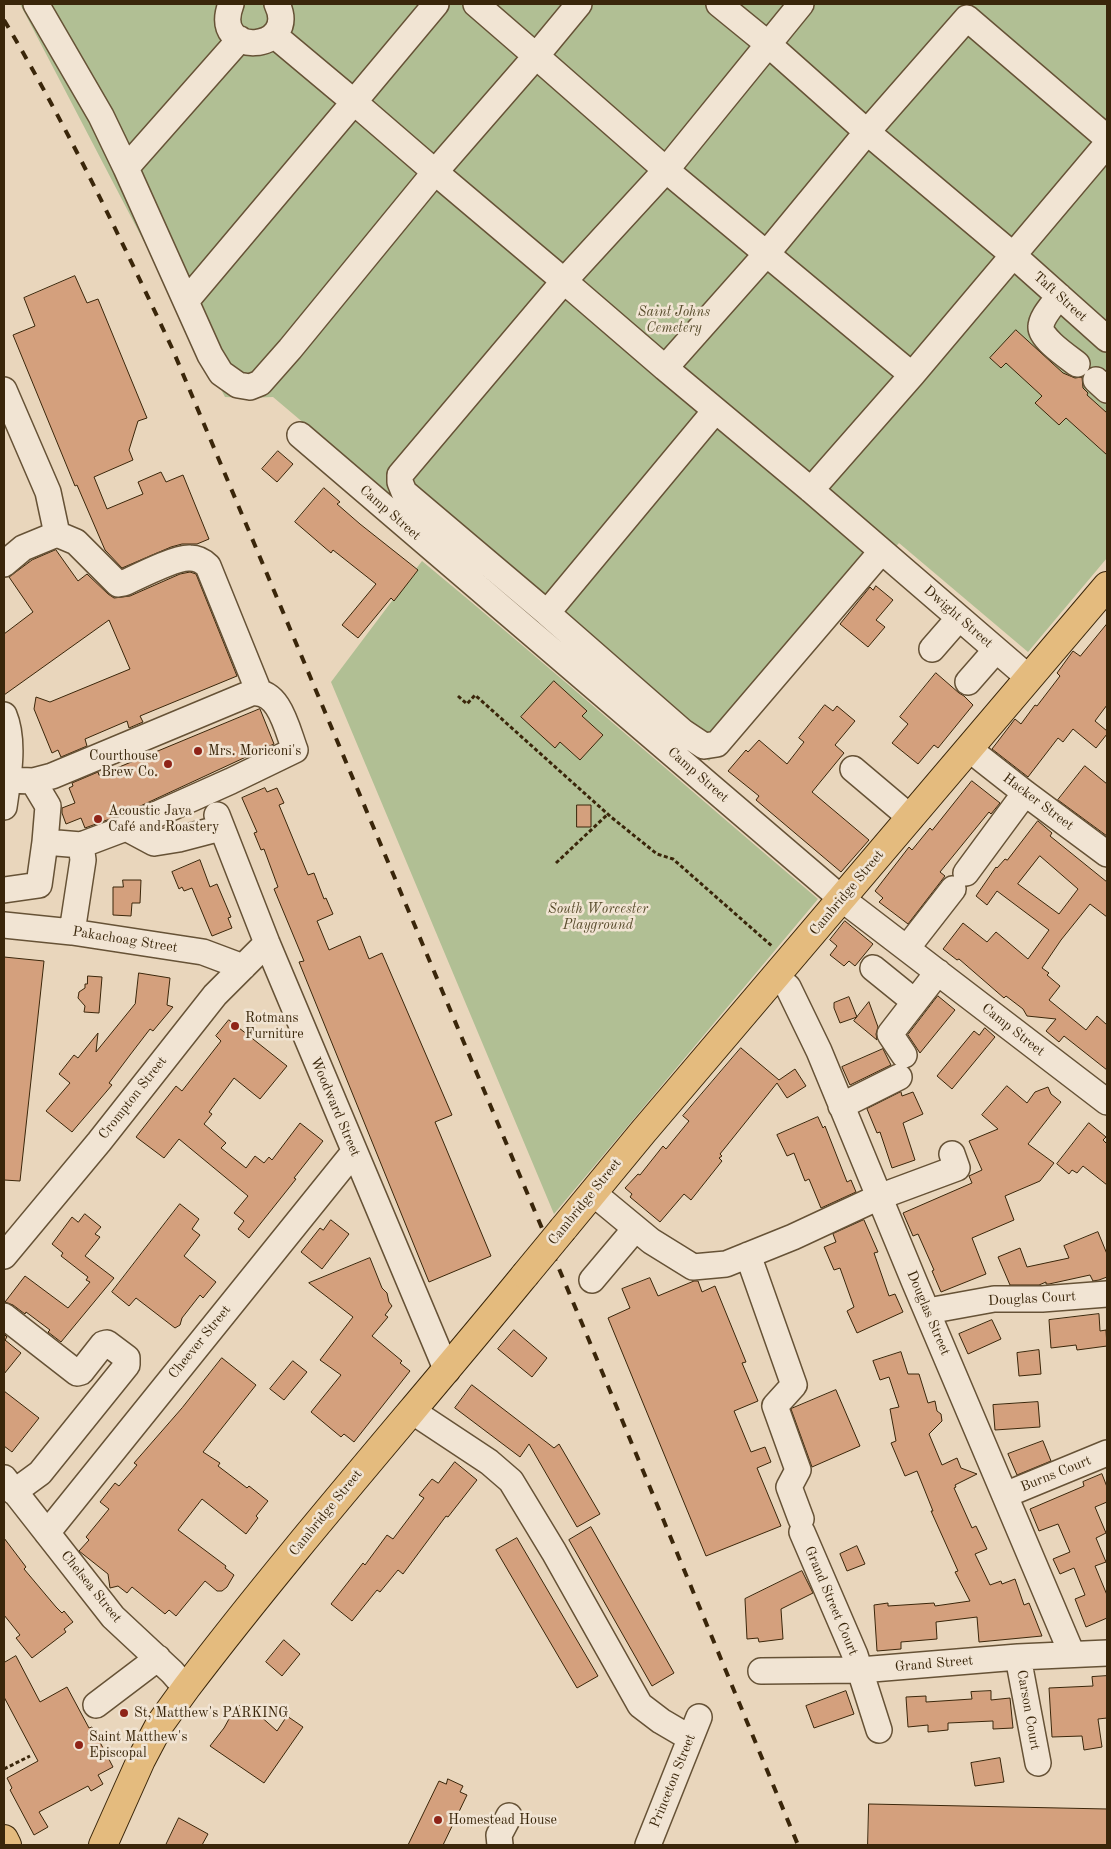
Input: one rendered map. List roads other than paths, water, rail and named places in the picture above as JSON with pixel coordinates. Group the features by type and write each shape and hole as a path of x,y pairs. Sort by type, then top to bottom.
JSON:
{"main road":[{"name":"Cambridge Street","path":"103,1845 140,1760 160,1724 275,1575 372,1456 447,1370 564,1229 778,964 842,899 1107,586"},
{"path":"4,1840 7,1845"}],"street":[{"path":"36,4 101,116 187,300 210,355 221,373 238,385 250,387 260,382 290,349 435,172 579,4"},
{"path":"231,4 228,13 229,27 240,40 246,43 259,43 266,41 274,35 280,22 280,11 277,4"},
{"path":"187,300 436,4"},
{"path":"476,4 666,170 768,252 912,375"},
{"name":"Taft Street","path":"719,4 768,44 1107,339"},
{"path":"801,4 666,170 564,281 422,448 400,475 400,482 404,492 547,613 683,732 704,746 718,744 884,554"},
{"path":"665,368 768,252 868,132 973,11 1107,138"},
{"name":"Dwight Street","path":"274,35 811,490 1029,678"},
{"path":"126,168 240,40"},
{"path":"811,490 912,375 1107,144"},
{"path":"1059,296 1044,317 1041,328 1043,336 1077,364"},
{"path":"4,390 48,492 56,534"},
{"path":"547,613 716,410"},
{"name":"Camp Street","path":"300,434 842,899 1107,1102"},
{"path":"4,564 23,548 56,534 76,542 118,584 175,561 190,558 203,561 208,566 259,692"},
{"path":"932,648 959,618"},
{"path":"968,682 996,650"},
{"path":"8,780 33,781 52,776 251,693 259,692 267,695 276,703 295,750 126,828 81,845 45,842"},
{"path":"4,807 8,780 7,724"},
{"name":"Hacker Street","path":"969,749 1107,854"},
{"path":"853,769 911,818"},
{"path":"4,890 39,885 48,806 33,781"},
{"path":"907,948 1025,793"},
{"name":"Woodward Street","path":"126,828 154,843 179,839 219,822 267,944 447,1370"},
{"path":"72,932 83,860 81,845"},
{"name":"Pakachoag Street","path":"4,925 72,932 203,952 243,967"},
{"name":"Crompton Street","path":"4,1256 99,1142 215,995 267,944"},
{"name":"Douglas Street","path":"778,964 819,1051 1072,1654"},
{"path":"873,968 915,1002"},
{"path":"841,1106 901,1066 890,1034 938,972"},
{"name":"Cheever Street","path":"47,1533 354,1152"},
{"path":"592,1194 651,1241 692,1267 726,1264 794,1237 879,1197 957,1168 952,1154"},
{"path":"592,1280 636,1229"},
{"name":"Grand Street Court","path":"748,1255 794,1385 775,1406 798,1470 789,1487 801,1525 846,1632 879,1730"},
{"name":"Douglas Court","path":"928,1311 994,1299 1042,1299 1107,1294"},
{"path":"4,1316 77,1373 81,1372 103,1344 107,1342 127,1358 126,1365 40,1473 9,1485"},
{"name":"Princeton Street","path":"412,1411 489,1462 511,1480 640,1705 661,1721 695,1728 648,1845"},
{"name":"Burns Court","path":"1005,1495 1107,1453"},
{"name":"Chelsea Street","path":"9,1485 113,1617 158,1658 186,1688"},
{"name":"Grand Street","path":"761,1671 860,1670 1018,1657 1107,1653"},
{"name":"Carson Court","path":"1018,1657 1038,1763"},
{"path":"96,1705 158,1658"},
{"path":"500,1845 499,1835 509,1816"}],"railway":[{"path":"4,20 50,100 113,223 172,348 586,1333 798,1845"}],"place":[{"name":"Mrs. Moriconi's","path":"198,751"},
{"name":"Courthouse Brew Co.","path":"168,764"},
{"name":"Acoustic Java Café and Roastery","path":"98,819"},
{"name":"Rotmans Furniture","path":"235,1026"},
{"name":"St, Matthew's PARKING","path":"124,1713"},
{"name":"Saint Matthew's Episcopal","path":"79,1745"},
{"name":"Homestead House","path":"438,1820"}],"park label":[{"name":"Saint Johns Cemetery","path":"674,320"},
{"name":"South Worcester Playground","path":"598,918"}]}
